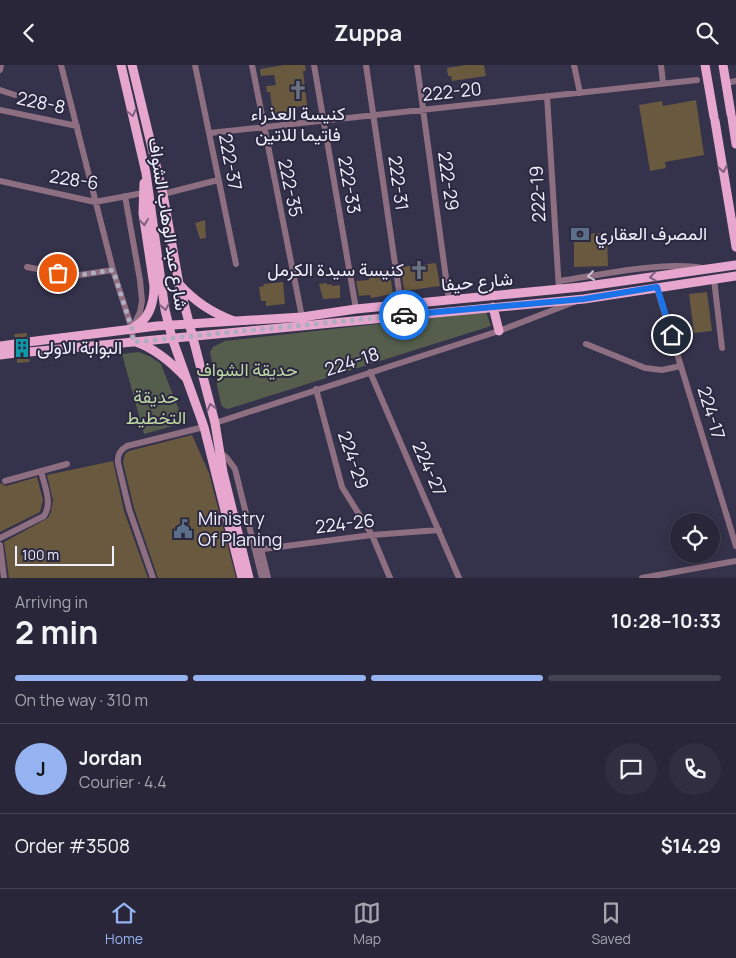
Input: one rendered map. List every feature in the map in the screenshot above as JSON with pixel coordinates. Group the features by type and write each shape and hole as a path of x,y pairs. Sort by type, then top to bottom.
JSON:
{"main road":[{"name":"شارع عبد الوهاب الشواف","path":"121,65 146,173 165,310 172,338 220,473"},
{"name":"شارع عبد الوهاب الشواف","path":"132,65 163,194 178,284 215,423 220,452 220,473"},
{"path":"723,65 736,144"},
{"path":"706,67 736,247"},
{"path":"132,329 141,324 145,319 152,307 154,297 144,222 143,193 146,173"},
{"name":"شارع حيفا","path":"736,265 559,285 449,300 356,309 302,317 132,329 28,347 133,342 584,299 736,277"},
{"path":"178,284 206,308 236,322"},
{"path":"493,307 499,331"},
{"path":"133,342 147,346 158,353 188,381"},
{"path":"0,346 16,349 0,355"},
{"path":"220,473 242,578"},
{"path":"220,473 249,578"}],"street":[{"path":"0,70 1,65"},
{"path":"61,65 113,270 132,329 133,342"},
{"name":"222-37","path":"195,65 236,264"},
{"name":"222-35","path":"252,65 302,317"},
{"name":"222-33","path":"314,65 322,121 356,309"},
{"name":"222-31","path":"366,65 401,305"},
{"name":"222-29","path":"417,65 449,300"},
{"path":"574,65 580,93"},
{"path":"660,65 663,83"},
{"path":"706,67 703,75 697,80 704,83 709,89"},
{"name":"222-20","path":"210,133 697,80"},
{"path":"726,83 736,81"},
{"path":"0,90 14,95"},
{"name":"222-19","path":"548,96 559,285"},
{"name":"228-8","path":"0,109 76,126"},
{"path":"163,194 218,180"},
{"name":"228-6","path":"0,181 96,202 143,193"},
{"path":"125,196 142,301 140,312 132,329"},
{"path":"27,267 73,276 113,270"},
{"path":"714,279 722,349"},
{"name":"224-17","path":"657,287 736,546"},
{"name":"224-18","path":"215,423 499,331 584,299"},
{"path":"586,344 645,368 662,370 681,366"},
{"name":"224-27","path":"370,372 459,578"},
{"name":"224-29","path":"316,389 342,487 372,535 390,578"},
{"path":"154,578 129,509 118,457 121,450 127,446 204,427"},
{"path":"220,452 235,469 268,578"},
{"path":"5,481 67,463"},
{"path":"0,538 44,517 48,512 48,501 41,471"},
{"name":"224-26","path":"258,550 372,535 439,530"},
{"path":"0,545 4,578"},
{"path":"258,550 262,578"},
{"path":"642,578 736,561"}],"green space":[{"name":"حديقة الشواف","path":"486,312 491,326 228,409 221,404 210,352 213,347 225,341"},
{"name":"حديقة التخطيط","path":"139,352 161,364 184,423 144,434 122,354"}],"building":[{"path":"284,65 305,65 306,71 303,71 307,105 287,109 287,112 277,117 276,115 273,116 270,92 267,92 266,86 276,85 274,75 261,76 260,69"},
{"path":"465,65 484,65 486,76 452,81 451,76 448,76 447,68"},
{"path":"696,100 704,155 665,162 666,168 650,171 639,105 662,101 663,106"},
{"path":"205,220 206,238 200,239 195,223"},
{"path":"607,233 608,266 574,267 574,237 576,237 576,234"},
{"path":"436,263 440,286 404,291 401,267"},
{"path":"387,270 393,294 371,298 370,295 359,296 356,281 369,280 368,272"},
{"path":"283,282 285,304 266,306 266,301 261,301 259,287 264,286 263,284"},
{"path":"327,283 327,285 332,284 332,286 340,285 340,298 323,299 319,284"},
{"path":"707,292 712,331 694,333 689,294"},
{"path":"27,333 22,342 25,347 23,352 30,362 17,363 17,359 20,358 22,353 20,341 15,338 14,334"},
{"name":"Ministry Of Planing","path":"192,435 209,473 236,578 158,578 134,508 123,462 125,454 129,451"},
{"path":"113,461 124,511 148,578 9,578 4,542 48,518 53,500 47,475"},
{"path":"37,477 43,500 40,512 0,532 0,483 6,486"}],"way so far":[{"path":"58,273 73,276 113,270 132,329 133,342 404,315"}],"place":[{"name":"كنيسة العذراء فاتيما للاتين","path":"298,90"},
{"name":"المصرف العقاري","path":"580,234"},
{"name":"كنيسة سيدة الكرمل","path":"419,270"},
{"name":"البوابة الاولى","path":"22,348"},
{"name":"Ministry Of Planing","path":"183,529"}],"route":[{"path":"404,315 584,299 657,287 672,335"}]}
